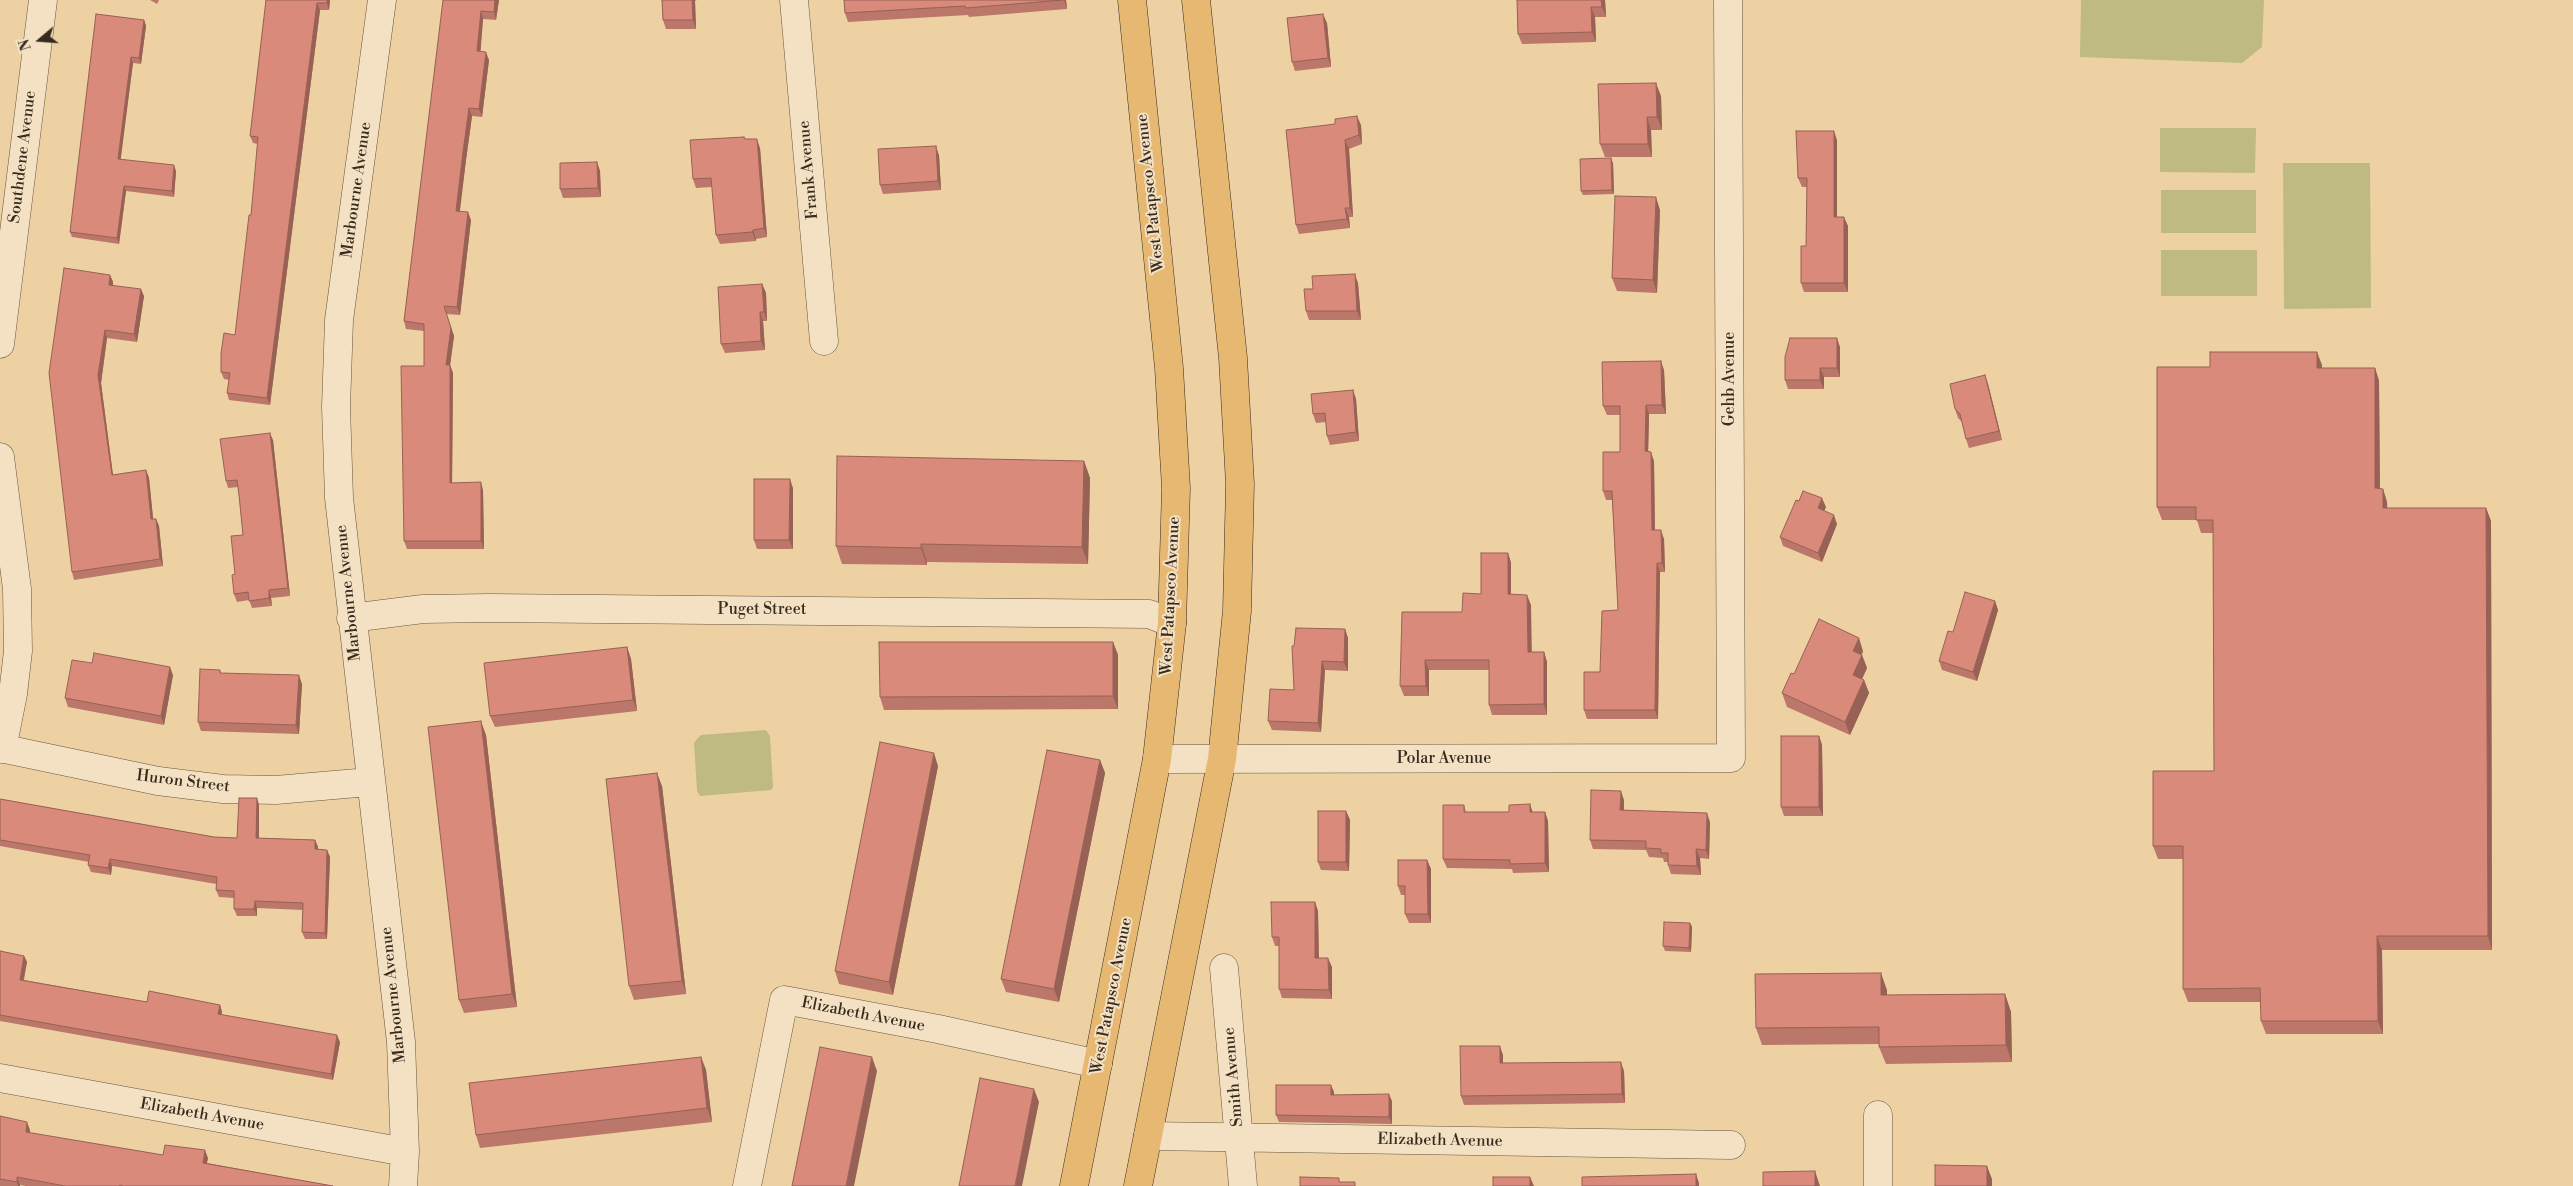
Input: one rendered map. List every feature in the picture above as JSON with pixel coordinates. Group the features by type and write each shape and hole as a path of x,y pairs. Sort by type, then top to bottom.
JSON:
{"main road":[{"name":"West Patapsco Avenue","path":"1074,1186 1158,759 1172,623 1176,488 1169,368 1132,0"},
{"path":"1138,1186 1222,759 1237,611 1240,484 1233,358 1196,0"}],"street":[{"name":"Southdene Avenue","path":"0,344 43,0"},
{"name":"Marbourne Avenue","path":"382,0 339,320 336,406 339,498 351,618 401,1042 403,1186"},
{"name":"Frank Avenue","path":"794,0 824,341"},
{"name":"Gehb Avenue","path":"1728,0 1731,758"},
{"path":"0,457 17,589 18,651 13,694 1,748"},
{"name":"Puget Street","path":"351,618 423,609 499,608 1149,614 1172,623"},
{"name":"Huron Street","path":"1,748 158,781 222,789 276,790 369,782"},
{"name":"Polar Avenue","path":"1158,759 1731,758"},
{"name":"Smith Avenue","path":"1224,968 1243,1186"},
{"name":"Elizabeth Avenue","path":"748,1186 784,1000 938,1029 1098,1064"},
{"name":"Elizabeth Avenue","path":"0,1078 404,1152"},
{"path":"1878,1115 1878,1186"},
{"name":"Elizabeth Avenue","path":"1148,1136 1731,1145"}],"shaded area":[{"path":"2081,0 2264,0 2262,47 2242,63 2080,57"},
{"path":"2160,128 2256,128 2255,173 2160,172"},
{"path":"2283,163 2370,163 2371,308 2284,309"},
{"path":"2161,190 2256,190 2256,233 2161,233"},
{"path":"2161,250 2257,250 2257,296 2161,296"},
{"path":"766,730 770,736 773,787 771,790 700,796 697,791 694,743 701,735"}],"building":[{"path":"266,0 327,0 327,3 317,3 267,398 227,393 230,373 221,372 224,333 235,335 249,215 251,215 258,137 250,136"},
{"path":"443,0 495,0 494,12 481,11 477,51 486,52 479,109 469,108 463,152 456,211 468,212 457,307 444,306 451,328 446,365 450,365 450,483 481,482 481,541 404,541 401,366 424,366 424,324 404,321"},
{"path":"662,0 692,0 693,20 663,20"},
{"path":"844,0 1063,0 966,8 965,6 845,13"},
{"path":"1517,0 1601,0 1602,7 1591,7 1592,32 1518,34"},
{"path":"96,14 144,20 139,58 131,57 118,159 174,165 172,191 124,186 117,238 70,232"},
{"path":"1323,14 1328,58 1292,62 1287,18"},
{"path":"1656,83 1657,117 1647,117 1648,144 1600,144 1598,84"},
{"path":"1357,116 1359,135 1345,140 1350,208 1345,208 1347,219 1296,225 1286,130 1335,124 1335,119"},
{"path":"1796,131 1834,131 1834,217 1844,217 1844,283 1801,283 1801,246 1806,246 1807,178 1798,178"},
{"path":"744,137 745,139 757,139 764,228 753,230 752,232 716,235 711,178 693,179 690,140"},
{"path":"936,146 938,181 880,185 878,149"},
{"path":"1611,158 1612,190 1581,191 1580,159"},
{"path":"597,162 598,188 560,189 560,163"},
{"path":"1615,196 1656,197 1653,280 1612,278"},
{"path":"64,268 110,275 109,285 141,289 134,334 105,330 98,375 112,475 146,470 151,519 156,519 160,559 72,572 49,373"},
{"path":"1355,274 1357,311 1306,311 1304,289 1313,289 1312,276"},
{"path":"762,284 764,312 760,312 761,341 721,344 718,287"},
{"path":"1790,338 1837,338 1837,368 1820,368 1820,380 1785,380 1785,357"},
{"path":"2210,352 2317,352 2317,368 2375,368 2375,488 2383,489 2383,508 2486,508 2488,936 2377,936 2378,1021 2261,1021 2260,988 2183,989 2183,846 2153,846 2153,771 2214,771 2213,520 2196,520 2196,507 2157,507 2157,367 2210,367"},
{"path":"1661,361 1662,405 1646,405 1645,451 1651,452 1652,530 1661,530 1662,563 1657,563 1655,710 1584,710 1584,672 1600,672 1602,611 1618,610 1612,491 1603,491 1603,452 1620,452 1620,406 1603,406 1602,362"},
{"path":"1985,375 1999,431 1966,439 1960,414 1955,409 1950,384"},
{"path":"1353,390 1356,432 1327,436 1325,413 1313,414 1311,394"},
{"path":"270,433 288,588 269,590 269,598 249,601 248,592 234,594 232,575 235,574 231,536 243,535 237,480 226,481 220,439"},
{"path":"837,456 1084,461 1082,547 921,544 921,548 836,546"},
{"path":"754,479 790,479 789,540 754,540"},
{"path":"1803,491 1822,498 1818,508 1834,515 1818,553 1780,537 1796,500 1799,501"},
{"path":"1481,553 1508,553 1508,594 1527,595 1528,652 1544,652 1544,704 1489,705 1489,660 1425,660 1426,686 1400,686 1402,612 1462,612 1463,593 1481,594"},
{"path":"1965,592 1995,601 1973,672 1939,661 1948,631 1953,632"},
{"path":"1819,619 1859,638 1853,651 1862,655 1853,675 1864,680 1845,722 1782,693 1791,673 1794,674"},
{"path":"1296,628 1345,629 1344,662 1322,661 1318,723 1268,721 1270,689 1294,690 1292,646 1294,646"},
{"path":"879,642 1113,642 1113,696 880,697"},
{"path":"627,647 633,700 490,716 484,663"},
{"path":"94,653 170,667 161,716 65,698 72,660 92,663"},
{"path":"200,669 220,670 220,673 299,675 296,725 198,722"},
{"path":"481,721 512,994 459,1000 428,727"},
{"path":"1781,736 1819,736 1819,807 1781,807"},
{"path":"880,742 934,753 889,982 835,971"},
{"path":"1047,750 1100,760 1054,989 1001,979"},
{"path":"657,773 682,981 629,986 606,779"},
{"path":"1591,790 1621,791 1620,810 1707,813 1706,850 1696,849 1697,866 1668,865 1668,853 1661,853 1661,849 1646,848 1646,841 1590,840"},
{"path":"239,798 257,798 256,838 315,840 315,849 327,850 325,933 302,932 303,903 255,901 254,909 234,909 234,891 216,890 217,877 110,859 108,868 88,865 90,855 0,840 0,799 214,837 237,838"},
{"path":"1530,804 1530,812 1545,812 1545,863 1510,864 1510,860 1443,859 1443,805 1464,805 1464,812 1509,812 1509,805"},
{"path":"1318,811 1346,811 1346,862 1318,862"},
{"path":"1398,860 1427,860 1428,914 1405,914 1405,886 1398,886"},
{"path":"1271,902 1315,902 1315,958 1328,958 1329,990 1279,989 1279,937 1272,937"},
{"path":"1664,922 1690,923 1689,948 1663,946"},
{"path":"0,951 24,956 20,980 147,1002 149,991 220,1005 218,1014 337,1035 331,1074 0,1015"},
{"path":"1881,973 1881,995 2005,994 2006,1045 1879,1047 1879,1027 1756,1028 1755,974"},
{"path":"1460,1046 1500,1046 1500,1063 1621,1062 1622,1094 1461,1096"},
{"path":"820,1047 872,1057 846,1186 792,1186"},
{"path":"701,1057 707,1108 476,1135 469,1083"},
{"path":"980,1078 1034,1089 1015,1186 959,1186"},
{"path":"1276,1085 1331,1085 1331,1095 1389,1094 1389,1117 1276,1115"},
{"path":"0,1116 27,1122 26,1132 163,1155 165,1145 205,1150 203,1163 333,1186 65,1186 17,1177 17,1182 0,1179"},
{"path":"1935,1165 1987,1166 1987,1186 1935,1186"},
{"path":"1815,1171 1815,1186 1763,1186 1763,1172"},
{"path":"1696,1174 1696,1186 1582,1186 1582,1177"},
{"path":"1300,1177 1339,1178 1339,1182 1355,1182 1355,1186 1300,1186"},
{"path":"1493,1177 1530,1177 1530,1186 1493,1186"}]}
